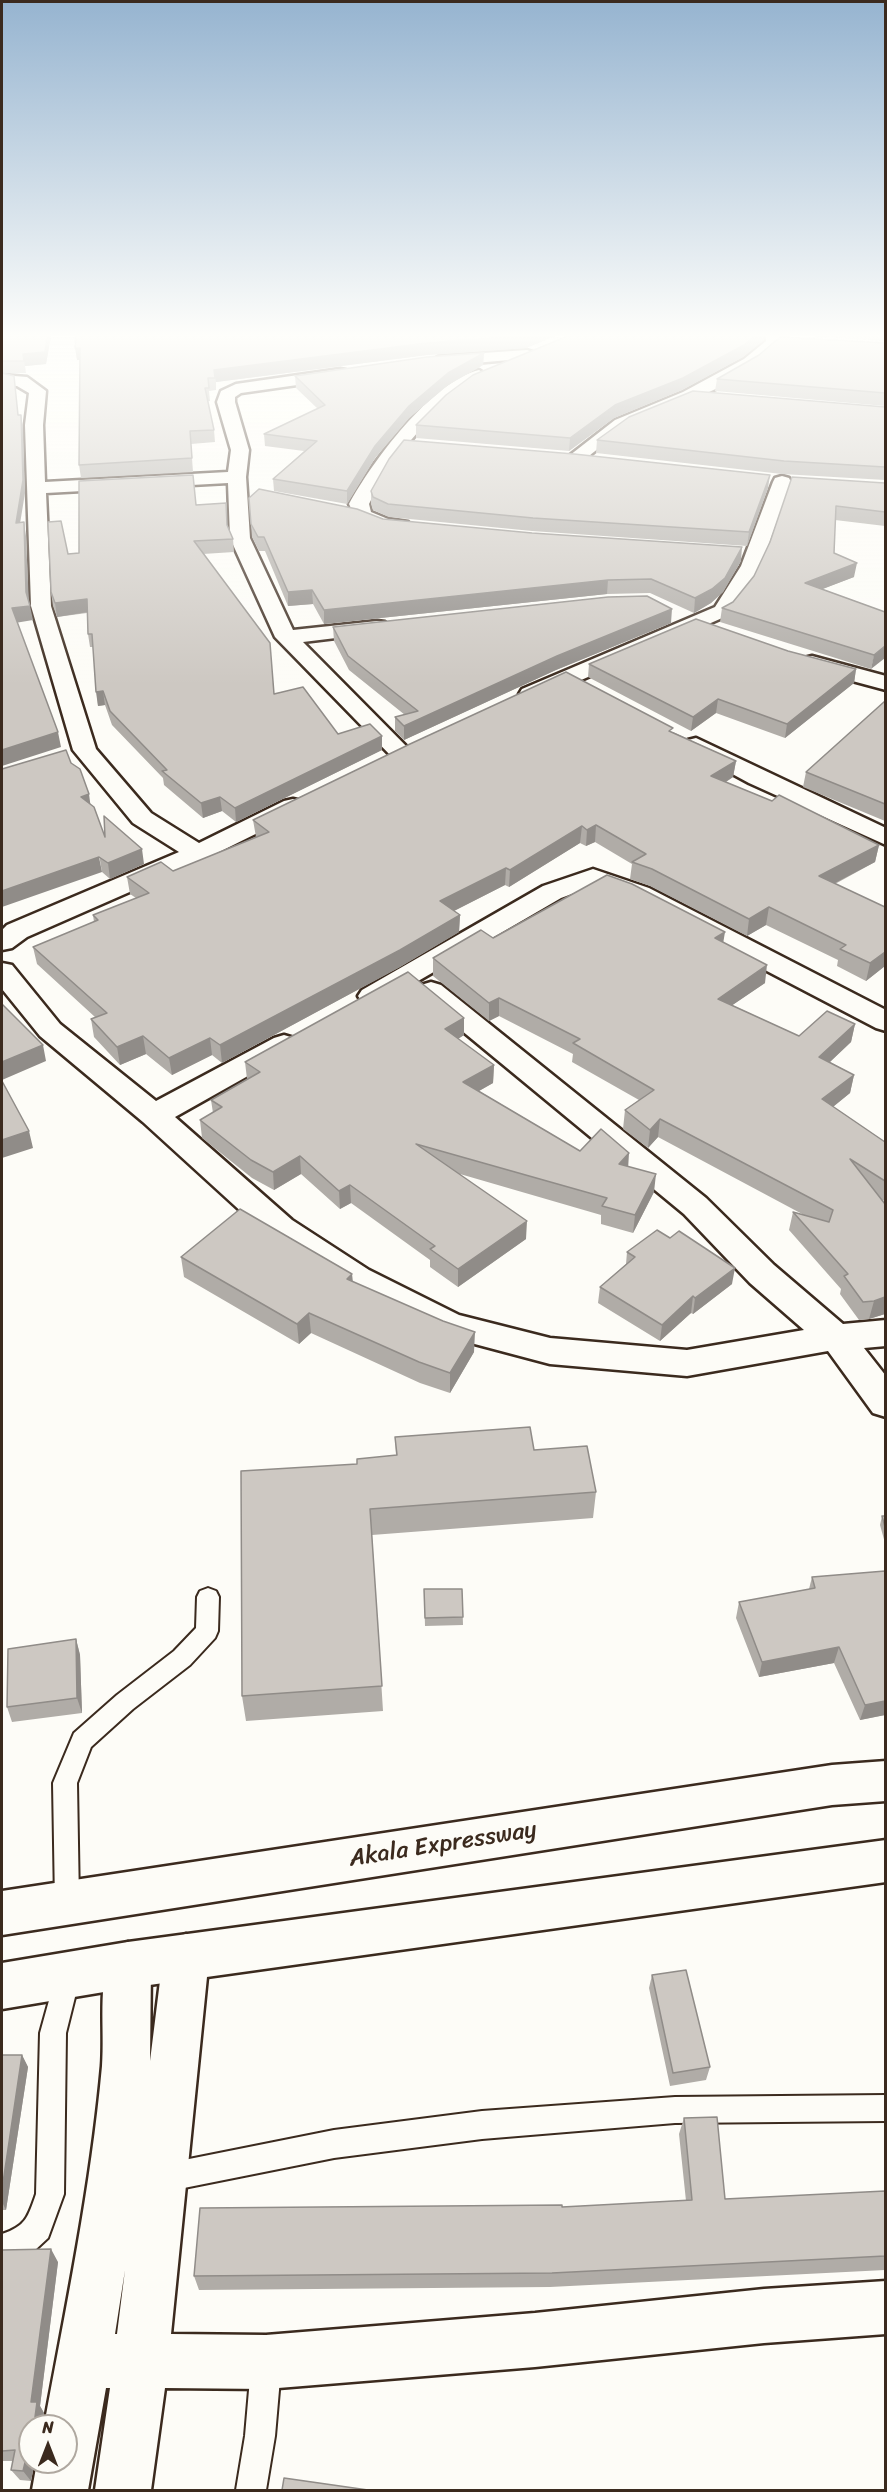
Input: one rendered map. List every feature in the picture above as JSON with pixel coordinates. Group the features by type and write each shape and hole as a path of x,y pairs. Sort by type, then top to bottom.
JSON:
{"street":[{"path":"35,452 41,606 74,753 142,818 198,853"},
{"path":"240,452 237,483 240,538 286,637 412,749 380,764"},
{"path":"363,515 359,504 367,486 393,452"},
{"path":"574,459 583,452"},
{"path":"551,457 597,461"},
{"path":"514,701 722,610 737,594 755,554 794,482 759,479"},
{"path":"36,488 134,481 237,483 258,495"},
{"path":"340,511 363,515 384,524 418,527"},
{"path":"732,552 755,554"},
{"path":"667,610 694,623 728,634"},
{"path":"286,637 402,624"},
{"path":"795,657 885,683"},
{"path":"565,677 596,693"},
{"path":"677,736 758,778 885,838"},
{"path":"2,942 17,931 198,853 316,795"},
{"path":"349,1008 411,975 552,892 593,877 640,894 885,1022"},
{"path":"2,971 50,1030 154,1115 280,1228 357,1279 449,1325 550,1351 687,1364 836,1337 885,1333"},
{"path":"411,975 695,1206 762,1274 836,1337 885,1403"},
{"path":"154,1115 308,1031"},
{"name":"Akala Expressway","path":"2,1913 831,1785 885,1780"},
{"path":"2,1986 128,1965 885,1861"},
{"path":"123,2490 141,2362 186,1957"},
{"path":"74,2414 111,2182 126,2065 128,1965"},
{"path":"84,2361 266,2362 535,2340 764,2316 885,2307"},
{"path":"60,2490 63,2474"}],"lane":[{"path":"67,1903 65,1783 82,1740 125,1702 182,1658 207,1631 208,1597"},
{"path":"2,2248 24,2241 38,2228 50,2194 53,2033 68,1975"},
{"path":"111,2182 162,2179 334,2144 482,2125 675,2110 885,2108"},
{"path":"250,2490 260,2436 266,2362"}],"building":[{"path":"2,452 22,452 23,480 16,523 24,522 26,592 30,606 12,608 58,732 2,750"},
{"path":"79,452 192,452 192,458 79,465"},
{"path":"304,452 371,452 347,491 273,479"},
{"path":"394,452 553,452 770,475 749,532 533,518 388,504 373,497 371,491"},
{"path":"706,452 885,452 885,467 784,461"},
{"path":"193,475 196,505 226,503 227,525 233,539 194,541 270,643 274,694 303,687 338,734 370,724 382,736 235,808 220,797 201,803 162,771 167,770 110,711 103,691 96,692 92,634 88,634 87,599 55,603 51,592 48,522 61,521 68,554 79,553 79,481"},
{"path":"792,477 885,483 885,512 836,506 834,553 857,563 805,583 885,612 885,646 874,655 722,608 733,602 754,576 770,542"},
{"path":"259,489 357,509 383,519 532,533 742,547 725,578 712,589 695,598 651,579 608,580 324,610 312,590 288,592 264,537 258,537 251,524 249,498"},
{"path":"647,596 672,609 557,656 404,726 395,717 418,711 348,656 333,627 608,597"},
{"path":"696,619 788,651 856,669 787,724 718,699 693,717 589,664"},
{"path":"566,672 673,728 669,731 736,761 711,776 772,801 779,795 879,845 819,876 885,907 885,952 870,963 840,949 846,945 769,907 749,919 652,869 632,862 646,854 596,825 587,830 582,826 510,870 506,868 440,901 460,915 400,950 220,1045 210,1038 169,1058 143,1036 117,1047 91,1019 107,1013 33,947 98,920 93,915 149,893 127,877 161,862 173,871 269,832 253,820"},
{"path":"885,701 885,804 806,772"},
{"path":"66,750 71,763 80,769 89,794 81,797 94,807 105,837 104,816 142,849 108,863 99,857 2,891 2,769"},
{"path":"607,875 632,884 725,932 715,938 767,965 718,999 799,1036 827,1011 855,1024 819,1057 854,1075 822,1099 885,1142 885,1181 850,1159 885,1204 885,1297 863,1302 844,1276 848,1274 793,1212 829,1222 833,1210 660,1119 650,1130 625,1110 654,1090 573,1043 580,1039 499,998 489,1003 433,958 481,930 493,938"},
{"path":"408,972 464,1018 445,1029 494,1065 463,1082 580,1151 601,1129 629,1153 619,1164 656,1174 635,1215 602,1206 607,1198 416,1144 527,1221 458,1269 430,1249 435,1246 350,1185 339,1191 300,1156 273,1172 251,1160 200,1120 222,1107 211,1100 260,1072 245,1062"},
{"path":"2,1004 43,1045 2,1062"},
{"path":"2,1081 29,1131 2,1140"},
{"path":"240,1209 352,1274 347,1279 443,1321 475,1332 450,1373 419,1362 309,1313 297,1324 181,1257"},
{"path":"657,1230 670,1238 679,1231 735,1268 695,1298 693,1296 662,1325 600,1287 635,1257 627,1252"},
{"path":"530,1427 534,1450 587,1446 596,1492 370,1509 382,1686 242,1696 241,1471 357,1464 357,1459 397,1455 395,1437"},
{"path":"885,1571 885,1701 865,1705 839,1647 762,1662 739,1602 815,1588 812,1577"},
{"path":"424,1589 462,1589 463,1617 425,1618"},
{"path":"76,1639 77,1698 7,1707 8,1649"},
{"path":"686,1970 710,2067 673,2073 652,1975"},
{"path":"2,2055 22,2055 2,2189"},
{"path":"717,2117 725,2199 885,2191 885,2256 552,2273 194,2276 200,2208 562,2205 562,2207 692,2200 684,2118"},
{"path":"51,2249 31,2402 37,2402 35,2414 18,2414 18,2471 11,2470 15,2450 2,2451 2,2250"},
{"path":"284,2478 368,2490 282,2490"}]}
